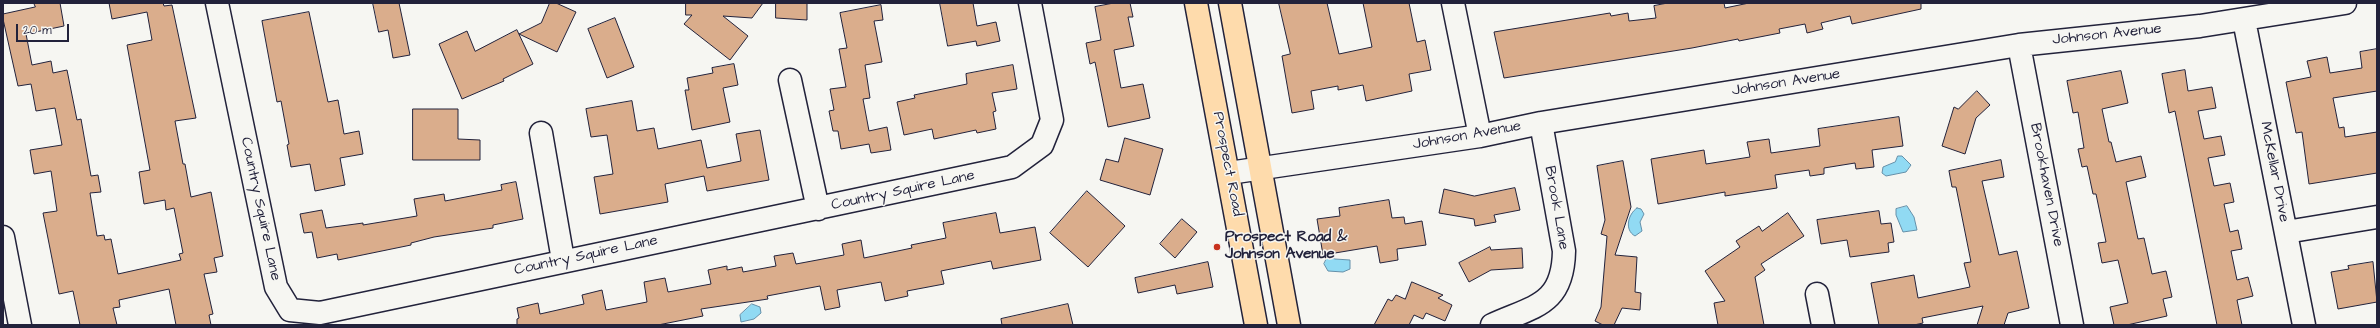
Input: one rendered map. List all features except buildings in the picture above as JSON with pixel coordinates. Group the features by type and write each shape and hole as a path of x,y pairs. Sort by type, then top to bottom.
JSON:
{"main road":[{"name":"Prospect Road","path":"1196,3 1229,173 1256,325"},
{"path":"1230,3 1289,325"}],"street":[{"name":"Country Squire Lane","path":"217,3 276,287 290,310 320,313 563,260 818,209 1012,167 1042,145 1052,120 1030,3"},
{"path":"1453,3 1480,136"},
{"name":"Johnson Avenue","path":"1229,173 1480,136 1541,123 2019,45 2244,20 2345,3"},
{"name":"McKellar Drive","path":"2244,20 2304,325"},
{"name":"Brookhaven Drive","path":"2019,45 2072,325"},
{"path":"790,80 818,209"},
{"name":"Brook Lane","path":"1492,325 1537,308 1549,296 1559,281 1564,267 1564,251 1541,123"},
{"path":"541,133 563,260"},
{"path":"2286,232 2377,217"},
{"path":"3,237 20,325"},
{"path":"1817,294 1823,325"}],"water":[{"path":"1898,156 1902,156 1911,165 1906,172 1886,176 1882,173 1883,167 1895,162"},
{"path":"1907,206 1914,217 1917,230 1903,232 1896,215 1896,209"},
{"path":"1637,208 1641,209 1644,214 1640,222 1642,231 1635,236 1629,230 1628,222 1631,214"},
{"path":"1328,256 1335,259 1350,260 1350,269 1343,272 1328,271 1324,264"},
{"path":"752,304 760,307 761,313 754,319 741,322 740,315"}],"place":[{"name":"Prospect Road & Johnson Avenue","path":"1217,247"}]}
